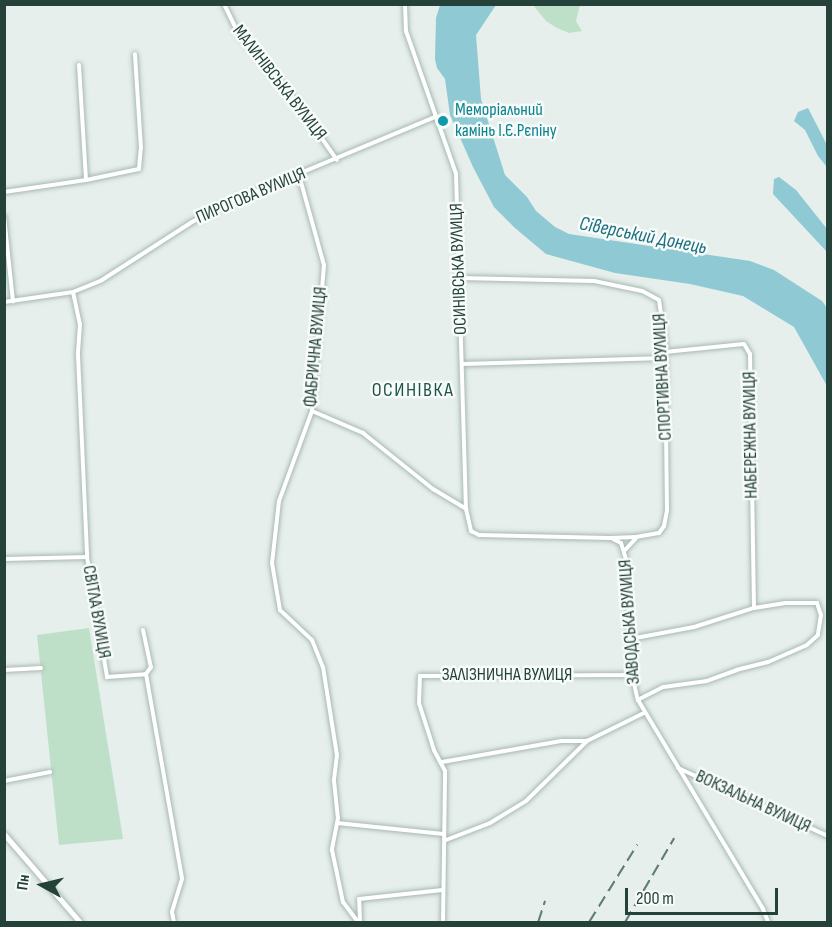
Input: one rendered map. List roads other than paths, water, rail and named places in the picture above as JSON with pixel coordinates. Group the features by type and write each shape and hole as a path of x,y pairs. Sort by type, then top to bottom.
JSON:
{"street":[{"name":"МАЛИНІВСЬКА ВУЛИЦЯ","path":"224,4 237,33 295,100 337,160"},
{"name":"ОСИНІВСЬКА ВУЛИЦЯ","path":"405,4 406,31 456,174 466,509 471,531 479,535"},
{"path":"4,192 132,172 141,165 135,54"},
{"path":"79,65 86,180"},
{"name":"ПИРОГОВА ВУЛИЦЯ","path":"4,302 73,292 124,268 192,222 226,204 337,160 435,117"},
{"name":"ФАБРИЧНА ВУЛИЦЯ","path":"299,175 324,265 312,411 279,501 272,563 280,610 312,640 323,667 337,755 334,781 337,823 332,850 343,902 359,922"},
{"path":"4,216 13,302"},
{"name":"СПОРТИВНА ВУЛИЦЯ","path":"460,278 594,281 642,291 659,300 665,352 665,520 659,532 636,537 479,535"},
{"name":"СВІТЛА ВУЛИЦЯ","path":"73,292 80,324 78,355 87,557 107,677 146,674"},
{"name":"НАБЕРЕЖНА ВУЛИЦЯ","path":"665,352 744,344 750,354 754,608"},
{"path":"463,364 665,358"},
{"path":"312,411 363,433 434,489 466,509"},
{"name":"ЗАВОДСЬКА ВУЛИЦЯ","path":"610,537 621,543 625,550 632,675 638,700 644,712"},
{"path":"625,550 636,537"},
{"path":"4,560 87,557"},
{"path":"630,639 694,627 754,608 807,601 817,603 821,615 818,635 807,645 768,662 736,669 707,681 663,687 638,700"},
{"path":"143,630 151,667 146,674 182,879 172,912 174,922"},
{"path":"4,670 41,668"},
{"name":"ЗАЛІЗНИЧНА ВУЛИЦЯ","path":"443,834 446,811 445,771 434,750 419,704 418,682 422,675 632,675"},
{"path":"446,840 490,824 526,801 587,741 644,712"},
{"name":"ВОКЗАЛЬНА ВУЛИЦЯ","path":"644,712 763,909 768,922"},
{"path":"442,762 561,741 587,741"},
{"name":"ВОКЗАЛЬНА ВУЛИЦЯ","path":"678,768 828,836"},
{"path":"4,781 50,772"},
{"path":"337,823 443,834 446,840 443,922"},
{"path":"4,834 80,922"},
{"path":"359,922 359,899 443,890"}],"water":[{"name":"Сіверський Донець","path":"440,5 496,5 476,35 481,99 505,175 527,197 536,211 555,227 569,234 750,261 774,270 822,301 827,308 827,386 794,327 743,296 690,284 615,273 546,254 515,228 494,207 450,115 445,79 437,68 435,59 436,18"},
{"path":"808,108 827,145 827,167 818,156 805,130 794,121 798,112"},
{"path":"779,177 796,190 827,229 827,252 773,194 774,179"}],"railway":[{"path":"625,922 674,838"},
{"path":"589,922 637,845"},
{"path":"538,922 545,901"}],"place":[{"name":"Меморіальний камінь І.Є.Рєпіну","path":"443,121"}],"district":[{"name":"ОСИНІВКА","path":"413,390"}]}
